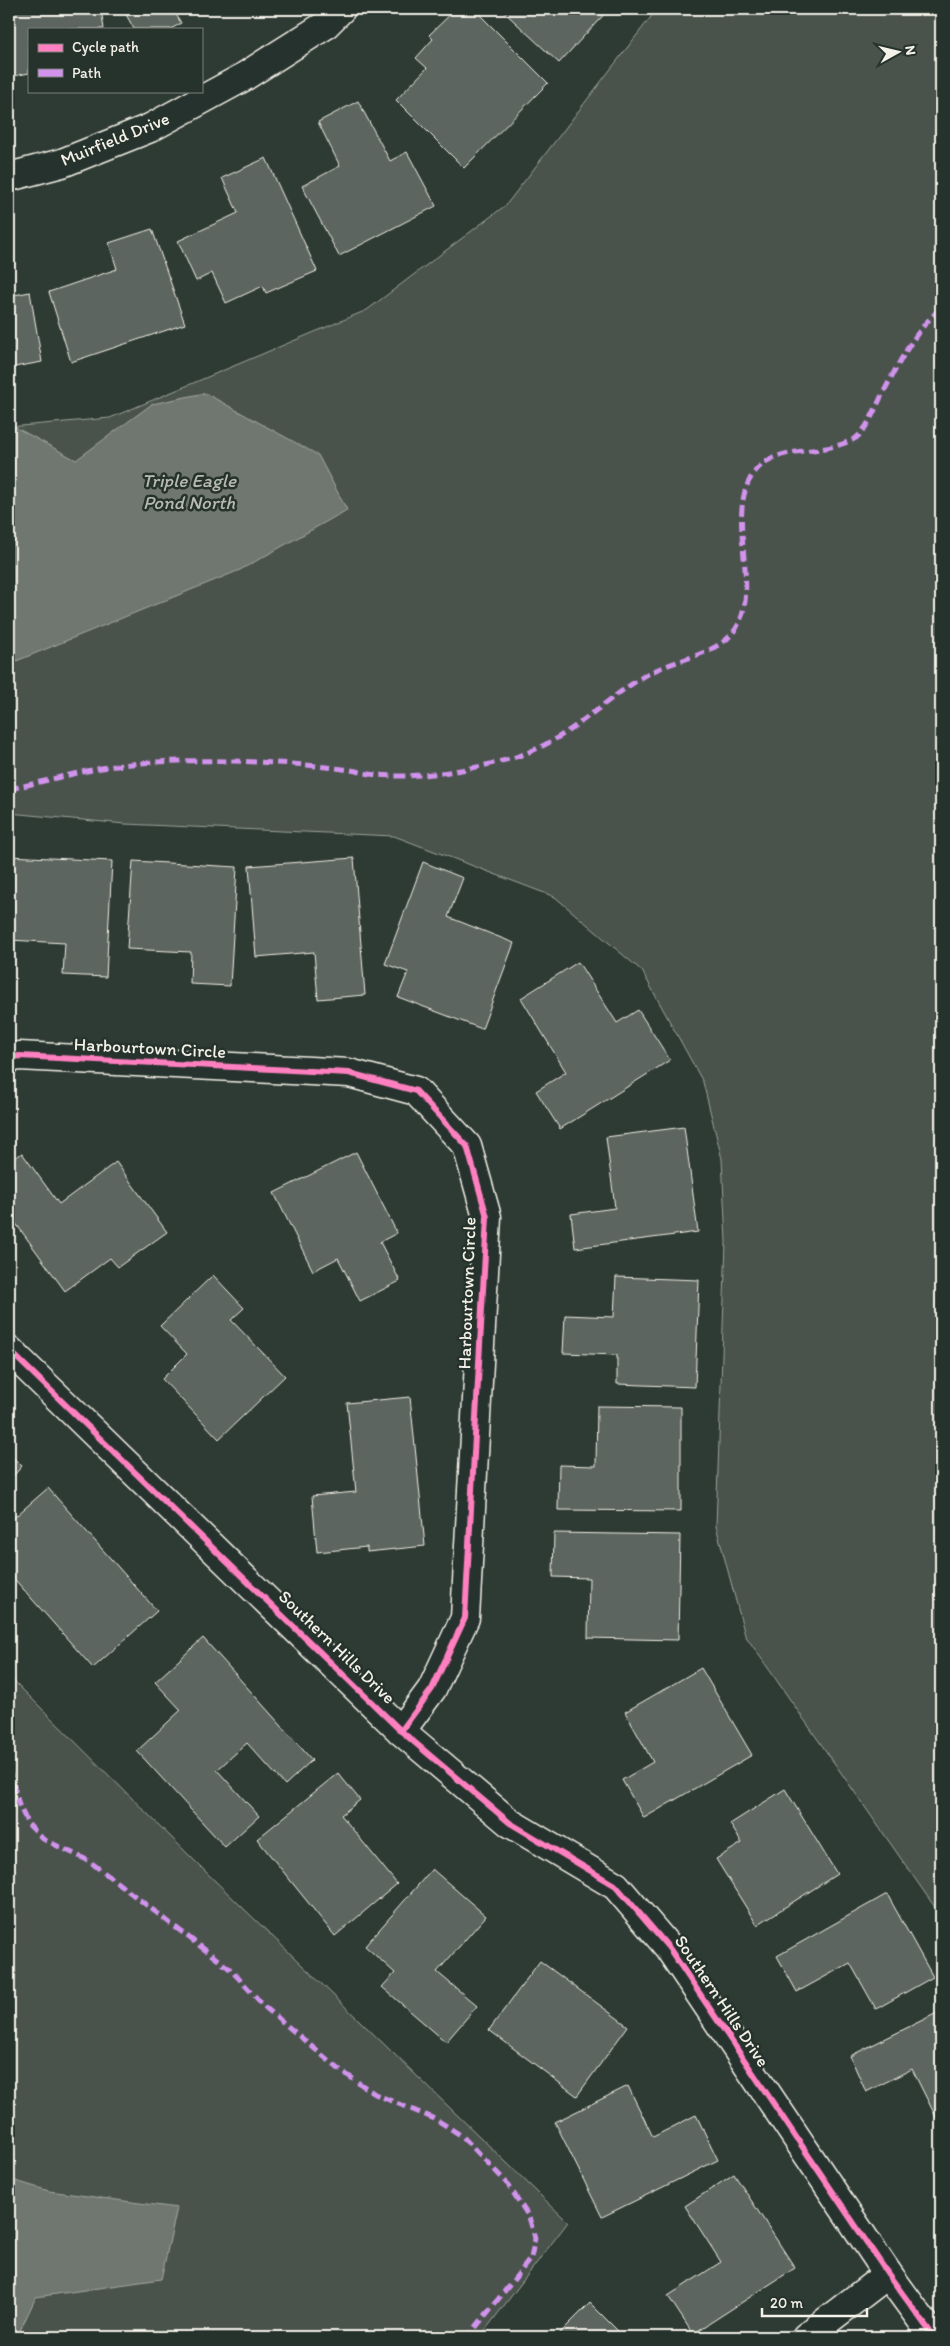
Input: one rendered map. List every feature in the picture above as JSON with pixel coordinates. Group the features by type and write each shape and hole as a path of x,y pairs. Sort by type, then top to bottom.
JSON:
{"street":[{"name":"Muirfield Drive","path":"9,177 62,163 150,128 242,78 324,26 341,9"},
{"name":"Harbourtown Circle","path":"9,1058 19,1056 349,1073 416,1091 467,1146 487,1217 465,1618 432,1689 401,1731"},
{"name":"Southern Hills Drive","path":"9,1350 401,1731 510,1823 616,1886 669,1948 888,2274 934,2337"},
{"path":"806,2337 888,2274"}],"shaded area":[{"path":"657,9 941,9 941,1916 745,1635 716,1526 726,1242 722,1159 703,1082 642,971 555,897 394,836 125,824 9,813 9,427 110,418 367,310 506,205"},
{"path":"9,1676 212,1878 568,2222 480,2337 9,2337"}],"water":[{"name":"Triple Eagle Pond North","path":"205,393 318,455 347,510 240,570 9,664 9,426 13,426 76,460 152,404"},
{"path":"9,2179 49,2191 177,2208 161,2279 36,2297 17,2337 9,2337"}],"building":[{"path":"9,9 101,9 104,28 28,28 28,73 9,77"},
{"path":"123,9 173,9 181,23 173,28 133,28"},
{"path":"456,9 474,9 548,83 464,168 396,100 427,68 416,58 433,39 429,35"},
{"path":"501,9 609,9 559,63"},
{"path":"358,101 390,161 407,152 436,206 339,256 302,186 340,166 318,122"},
{"path":"266,158 317,271 266,293 263,286 226,303 212,273 196,281 178,241 238,213 222,178"},
{"path":"152,229 185,324 71,362 49,292 117,269 109,243"},
{"path":"30,292 42,362 9,368 9,296"},
{"path":"9,856 112,861 106,977 63,975 65,943 9,940"},
{"path":"354,858 365,995 318,999 314,952 256,957 249,866"},
{"path":"133,861 237,867 230,986 190,984 191,952 127,949"},
{"path":"423,862 463,878 448,917 514,943 482,1029 398,997 408,972 385,964"},
{"path":"578,962 617,1023 638,1010 670,1060 560,1129 536,1091 566,1072 521,998"},
{"path":"684,1127 698,1232 575,1248 571,1214 615,1208 606,1137"},
{"path":"356,1152 397,1233 380,1242 400,1281 360,1301 338,1258 313,1271 274,1193"},
{"path":"22,1153 59,1204 116,1162 167,1232 118,1267 110,1258 65,1291 9,1214 9,1162"},
{"path":"213,1275 244,1308 231,1320 285,1376 219,1439 162,1379 187,1354 160,1326"},
{"path":"616,1277 699,1280 695,1387 617,1384 617,1355 563,1353 565,1315 614,1317"},
{"path":"410,1397 425,1546 367,1552 367,1547 317,1552 312,1496 356,1492 347,1403"},
{"path":"597,1406 681,1407 681,1511 558,1510 559,1465 596,1466"},
{"path":"9,1454 22,1466 9,1481"},
{"path":"48,1488 157,1611 93,1668 9,1573 9,1522"},
{"path":"554,1533 680,1535 678,1640 588,1638 589,1578 553,1577"},
{"path":"203,1638 312,1760 285,1785 247,1743 217,1770 259,1816 225,1847 137,1751 181,1710 155,1682"},
{"path":"701,1668 752,1755 644,1818 622,1780 653,1762 625,1712"},
{"path":"338,1773 360,1800 341,1815 397,1884 335,1936 257,1839"},
{"path":"785,1789 837,1874 757,1925 716,1859 742,1843 730,1824"},
{"path":"432,1869 486,1916 437,1972 477,2006 446,2042 382,1987 395,1973 365,1946"},
{"path":"887,1894 933,1977 876,2009 850,1963 797,1992 777,1956"},
{"path":"540,1961 628,2026 577,2096 489,2030"},
{"path":"941,2011 941,2115 936,2117 912,2069 866,2092 850,2056"},
{"path":"628,2086 653,2137 696,2115 718,2160 602,2217 555,2122"},
{"path":"734,2174 795,2268 693,2334 668,2296 721,2262 685,2206"},
{"path":"590,2303 624,2337 556,2337"}],"marked path":[{"path":"9,789 102,768 172,761 271,763 329,767 378,775 427,775 494,763 530,752 548,743 581,722 646,675 699,655 728,638 739,623 744,605 746,585 742,520 743,499 749,481 757,469 767,461 779,456 832,447 856,438 864,430 914,338 941,308"},
{"path":"9,1768 19,1805 28,1824 43,1839 89,1861 230,1969 266,2008 340,2070 375,2094 437,2120 462,2136 507,2183 529,2217 535,2238 531,2258 468,2337"}],"cycle path":[{"path":"9,1058 19,1056 349,1073 416,1091 467,1146 487,1217 465,1618 432,1689 401,1731"},
{"path":"9,1350 401,1731 510,1823 616,1886 669,1948 888,2274 934,2337"}]}
